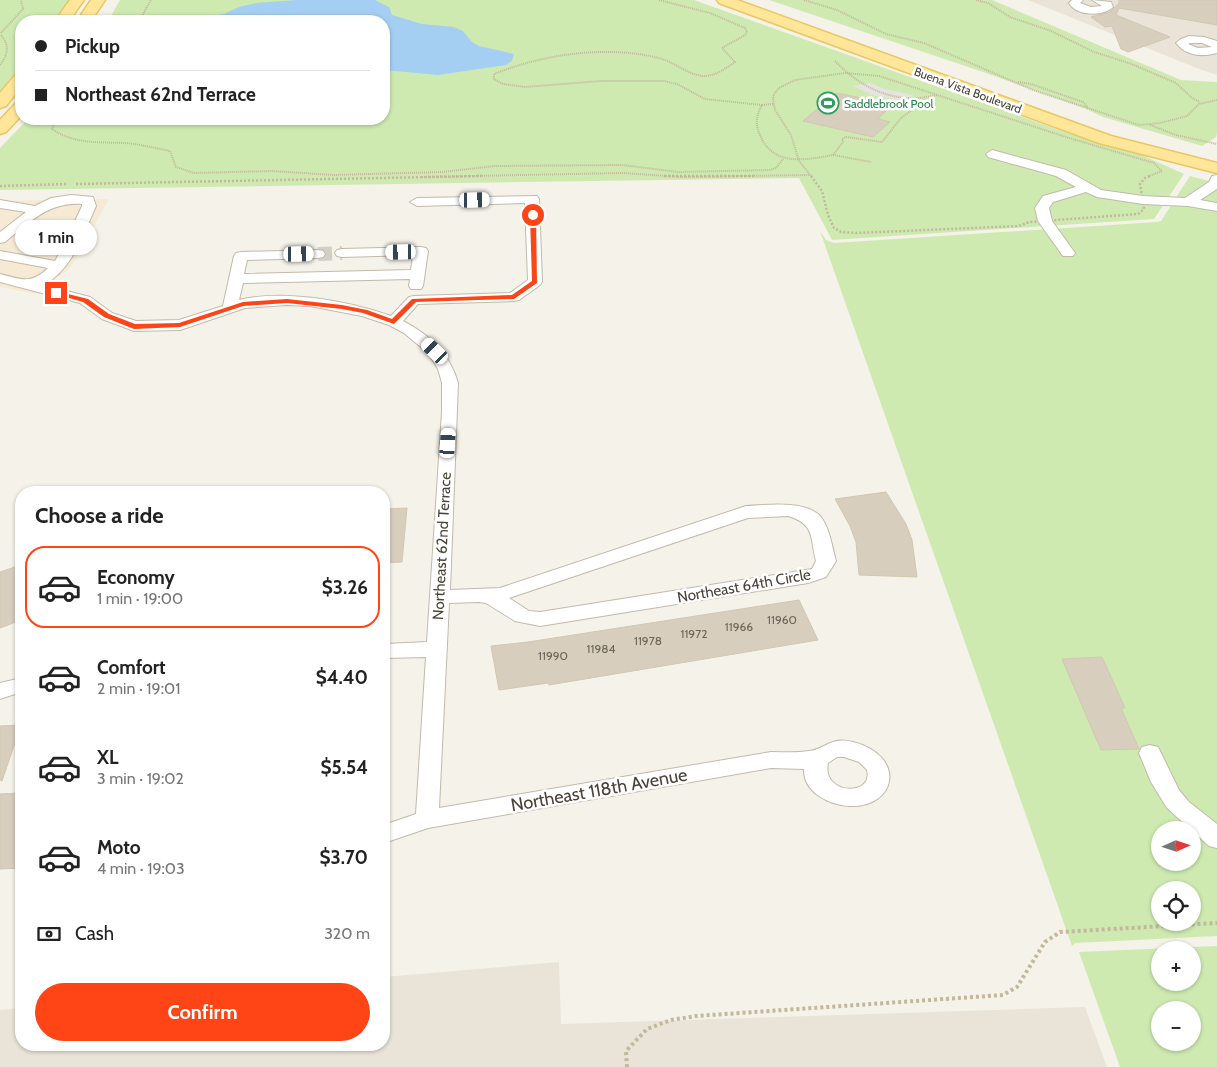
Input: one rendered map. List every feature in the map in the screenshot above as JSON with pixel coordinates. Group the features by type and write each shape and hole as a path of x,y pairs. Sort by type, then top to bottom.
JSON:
{"main road":[{"path":"66,15 77,0"},
{"path":"88,15 98,0"},
{"name":"Buena Vista Boulevard","path":"724,0 1105,140 1217,168"},
{"name":"Buena Vista Boulevard","path":"750,0 1024,101 1120,133 1193,153 1217,157"},
{"path":"0,103 15,84"},
{"path":"0,129 15,113"}],"street":[{"path":"1078,0 1074,3 1075,5 1086,9 1102,10 1108,7 1099,0"},
{"path":"992,154 1061,173 1086,188 1114,197 1188,202 1217,207"},
{"path":"1188,202 1215,184 1217,179"},
{"path":"1068,253 1045,221 1042,208 1048,199 1086,188"},
{"path":"0,238 37,210 56,201 71,199 88,200 89,206 65,260 40,282 26,286"},
{"path":"414,300 514,297 535,282 532,199 417,202"},
{"path":"0,204 37,210"},
{"path":"342,253 421,251 414,300 394,322"},
{"path":"230,308 241,256 318,254"},
{"path":"0,255 58,266"},
{"path":"236,279 418,274"},
{"name":"Northeast 62nd Terrace","path":"0,278 86,300 107,316 134,326 180,325 243,304 287,301 310,302 365,312 394,322 423,340 435,351 446,369 450,383 427,819"},
{"name":"Northeast 62nd Terrace","path":"0,282 26,286"},
{"name":"Northeast 64th Circle","path":"439,597 502,594 746,512 789,510 813,519 817,526 826,561 819,573 808,577 540,619 521,617 514,614 501,601 482,596"},
{"path":"390,651 437,649"},
{"path":"0,691 15,687"},
{"path":"1150,753 1165,788 1180,808 1208,828 1217,839"},
{"name":"Northeast 118th Avenue","path":"390,832 427,819 771,760 818,758"}],"path":[{"path":"17,15 22,9 21,0"},
{"path":"143,15 151,0"},
{"path":"659,0 710,13 745,28 747,32 745,36 726,44 722,48 735,62 715,74 706,76 695,75 670,61 647,56 575,54 514,66 494,74 494,79 516,86 582,82 666,81 682,84 694,94 705,99 762,105 773,104"},
{"path":"804,0 837,10 886,34 924,43 1033,90 1139,125 1149,125 1187,116 1192,107 1200,102 1217,100"},
{"path":"976,0 988,3 1010,17 1051,31 1094,52 1176,83 1192,98 1200,102"},
{"path":"0,65 9,51 9,44 0,34 15,17"},
{"path":"835,61 845,73 872,90 920,99 937,94"},
{"path":"845,73 879,76 937,94 1154,164 1161,168 1162,171 1145,178 1140,184 1144,209 1138,214 1045,221 1003,227 856,233 834,228 821,189 798,160 792,138 773,104 772,96 777,89 802,78 845,73"},
{"path":"1014,82 1030,84 1083,102 1087,104 1088,108"},
{"path":"903,97 910,106 927,110"},
{"path":"762,105 757,115 758,131 768,151 783,159 798,160 833,155 871,162"},
{"path":"833,155 843,142 842,139 846,136 877,143 882,142 901,118 916,108"},
{"path":"53,125 52,129 59,134 98,144 125,143 170,151 174,156 176,167 194,173 272,171 346,174 442,172 495,166 588,165 622,165 678,172 710,172 770,170 776,168 783,159"},
{"path":"1149,125 1176,135 1217,144"},
{"path":"0,186 623,173 681,177 810,175"},
{"path":"627,1067 626,1051 647,1030 671,1020 696,1016 1003,995 1017,987 1045,942 1060,932 1217,923"}],"shaded area":[{"path":"1028,0 1217,0 1217,75 1199,69"},
{"path":"870,83 885,89 913,95 906,101 875,96 853,86"},
{"path":"109,199 71,267 36,294 0,287 0,201"},
{"path":"559,962 561,1024 1085,1007 1107,1067 0,1067 0,1010 15,1009 15,1051 390,1051 390,976"}],"green space":[{"path":"0,0 69,0 58,15 15,15 15,72 0,92"},
{"path":"120,0 694,0 1070,134 1142,155 1184,174 1154,219 832,240 799,178 0,190 0,148 22,125 390,125 390,15 111,15"},
{"path":"769,0 992,0 1181,80 1217,82 1216,137 1202,146 1103,117 1084,108 983,72"},
{"path":"1190,176 1217,183 1217,936 1075,943 1072,946 820,231 826,240 834,243 1161,221"},
{"path":"1217,946 1217,1067 1120,1067 1079,952 1151,949 1151,991 1201,991 1201,947"}],"water":[{"path":"296,0 375,0 389,7 392,15 422,24 454,27 463,31 472,42 479,46 514,54 512,61 506,65 438,75 390,71 390,15 218,15 256,3"}],"building":[{"path":"1119,0 1217,0 1217,25 1119,8 1116,15 1170,37 1128,52 1121,49 1112,26 1105,27 1091,17 1110,12 1119,3"},
{"path":"836,93 893,104 878,119 890,122 873,137 803,121"},
{"path":"886,492 906,524 912,540 917,577 859,575 856,542 850,526 835,499"},
{"path":"407,508 402,562 390,563 390,509"},
{"path":"15,567 15,622 0,628 0,572"},
{"path":"799,600 818,640 549,685 548,683 499,690 491,646 528,642"},
{"path":"1102,657 1125,708 1121,708 1139,749 1101,750 1062,659"},
{"path":"15,725 15,743 2,781 0,780 0,726"},
{"path":"15,793 15,868 0,869 0,794"}],"tunnel":[{"path":"318,254 342,253"}],"place":[{"name":"Saddlebrook Pool","path":"828,103"}],"route":[{"path":"56,293 86,300 107,316 134,326 180,325 243,304 287,301 310,302 342,307 365,312 394,322 414,300 514,297 535,282 533,215"}]}
